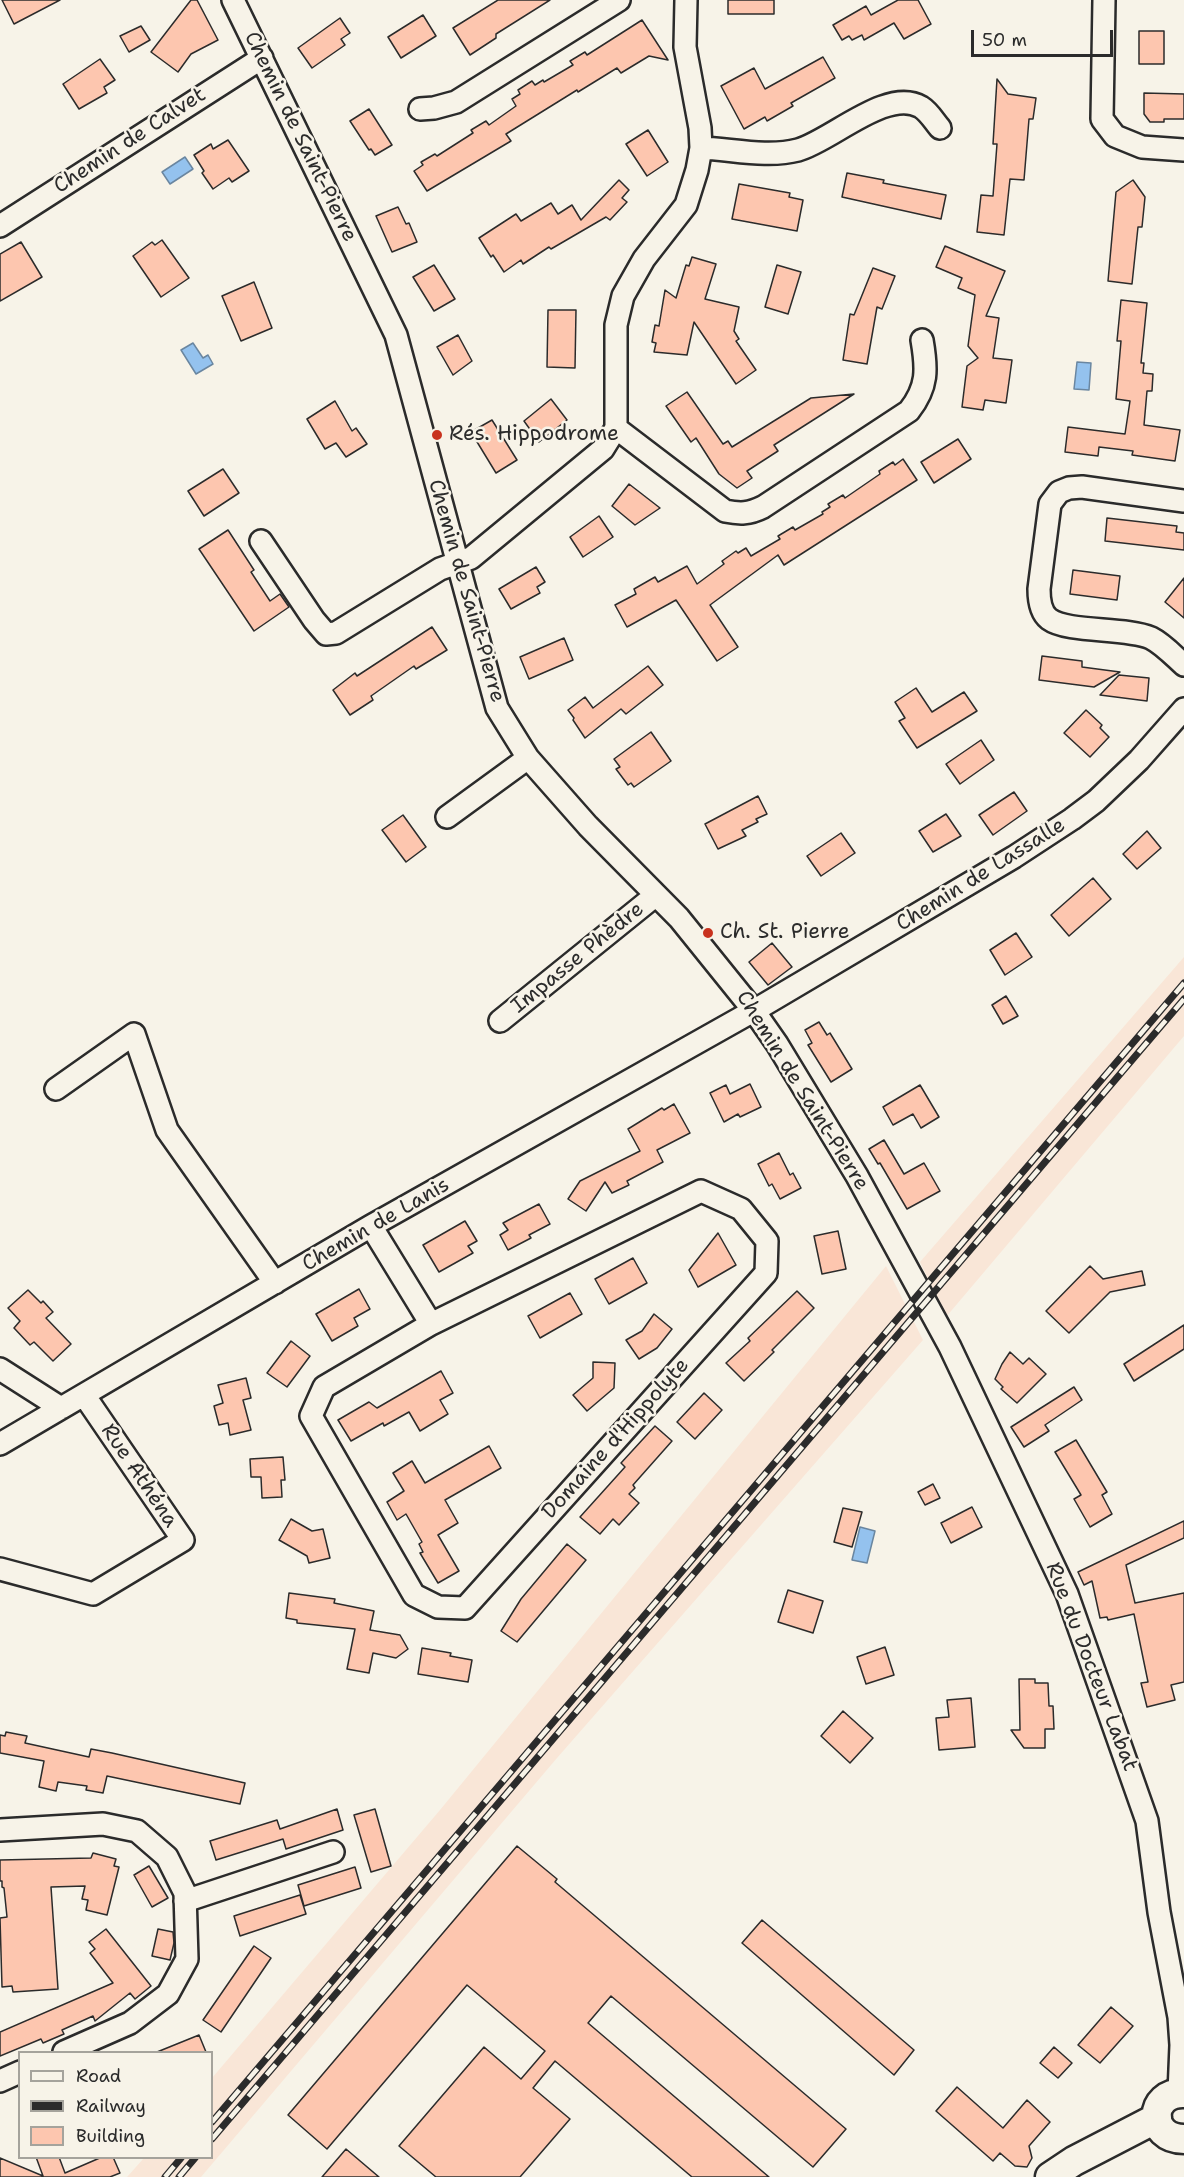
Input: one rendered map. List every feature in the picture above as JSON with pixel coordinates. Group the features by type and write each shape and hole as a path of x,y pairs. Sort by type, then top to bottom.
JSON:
{"street":[{"name":"Chemin de Saint-Pierre","path":"233,0 396,334 497,708 528,758 588,826 692,933 754,1011 777,1044 857,1176 907,1268"},
{"path":"420,109 456,102 619,0"},
{"path":"261,541 314,620 327,634 336,633 440,569 471,558 603,449 616,428 615,350 618,312 627,286 644,259 686,205 692,190 700,148 698,110 685,47 686,0"},
{"path":"1104,0 1102,119 1115,136 1142,147 1184,150"},
{"name":"Chemin de Calvet","path":"0,226 262,58"},
{"path":"700,148 771,153 799,150 874,111 900,104 912,104 922,108 940,128"},
{"path":"616,428 725,511 738,514 751,513 909,411 923,389 926,374 922,340"},
{"path":"1184,501 1082,487 1059,492 1050,504 1039,589 1043,612 1049,619 1061,624 1151,638 1184,665"},
{"name":"Chemin de Lassalle","path":"754,1011 943,900 1072,819 1118,781 1184,710"},
{"path":"447,817 528,758"},
{"name":"Impasse Phèdre","path":"500,1021 656,895"},
{"name":"Chemin de Lanis","path":"0,1444 371,1226 754,1011"},
{"path":"56,1089 134,1034 167,1130 275,1283"},
{"name":"Domaine d'Hippolyte","path":"700,1191 741,1209 767,1241 766,1273 465,1608 438,1607 414,1595 311,1416 324,1387 431,1324 700,1191"},
{"path":"371,1226 431,1324"},
{"name":"Rue du Docteur Labat","path":"907,1268 950,1347 1067,1594 1147,1821 1159,1912 1179,2017 1182,2093"},
{"path":"0,1369 62,1408"},
{"name":"Rue Athéna","path":"0,1569 93,1594 183,1540 84,1395"},
{"path":"0,1830 103,1824 137,1831 167,1857 185,1893 187,1959 168,1994 130,2023 66,2051"},
{"path":"185,1901 333,1852"},
{"path":"0,2080 18,2073"},
{"path":"1182,2093 1166,2096 1161,2102 1157,2118 1158,2125 1166,2134 1176,2139 1184,2139"},
{"path":"1050,2177 1074,2161 1157,2118"}],"shaded area":[{"path":"1184,957 1184,1036 946,1317 920,1262"},
{"path":"886,1266 923,1340 557,1758 201,2177 127,2177 143,2159 213,2159 213,2077 440,1810"}],"water":[{"path":"185,157 193,169 170,184 162,172"},
{"path":"193,343 203,358 208,355 213,364 196,374 181,350"},
{"path":"1077,362 1091,363 1089,390 1074,389"},
{"path":"860,1527 875,1531 867,1563 852,1560"}],"building":[{"path":"2,0 60,0 14,24"},
{"path":"191,0 197,0 218,40 191,54 178,72 151,52"},
{"path":"498,0 550,0 496,34 496,38 470,55 453,28"},
{"path":"728,0 774,0 774,14 728,14"},
{"path":"898,0 918,0 931,24 904,39 894,23 864,40 862,35 852,40 849,36 842,40 833,25 866,6 871,15"},
{"path":"423,15 436,36 401,58 388,37"},
{"path":"340,18 350,33 341,39 345,45 312,68 298,48"},
{"path":"642,20 668,60 649,56 621,73 617,68 506,134 511,141 427,191 414,171 423,165 421,162 435,154 437,156 473,133 471,130 486,121 489,125 516,106 512,99 520,94 518,90 532,81 535,85 543,80 544,82 573,65 570,61 585,52 587,55"},
{"path":"141,26 150,40 129,52 120,36"},
{"path":"1139,31 1164,31 1164,64 1139,64"},
{"path":"823,57 835,78 791,103 793,106 767,121 765,117 744,129 721,86 754,68 765,89"},
{"path":"100,59 115,80 104,87 107,93 79,109 63,84"},
{"path":"997,79 1008,94 1036,98 1033,119 1029,119 1024,180 1010,179 1004,235 977,232 981,195 993,196 997,144 993,144"},
{"path":"1144,93 1184,94 1184,119 1150,122 1144,114"},
{"path":"369,109 392,145 375,155 371,149 369,150 350,121"},
{"path":"648,130 668,162 647,176 626,144"},
{"path":"228,140 249,171 232,182 229,178 213,189 194,155 211,144 213,149"},
{"path":"847,173 884,180 883,183 946,195 941,219 842,197"},
{"path":"619,180 629,190 622,198 627,202 610,220 606,217 551,249 549,247 523,264 521,260 504,272 479,238 516,214 521,221 551,203 558,214 572,205 581,220"},
{"path":"1133,180 1145,197 1142,227 1138,227 1132,284 1108,281 1116,192"},
{"path":"739,184 790,193 789,197 803,200 797,231 732,219"},
{"path":"398,207 406,224 409,223 417,242 392,252 376,216"},
{"path":"162,240 189,278 161,297 133,256 152,242 155,245"},
{"path":"21,242 42,277 0,301 0,254"},
{"path":"945,246 1005,271 986,316 999,318 993,358 1012,360 1006,403 985,400 983,410 962,407 967,366 978,358 968,346 975,295 958,288 962,278 936,267"},
{"path":"692,257 716,264 705,299 739,307 734,331 739,339 736,341 756,370 736,384 694,322 687,355 654,352 656,343 652,342 655,325 659,326 665,290 676,298 686,265 689,266"},
{"path":"434,265 455,299 434,311 413,277"},
{"path":"777,265 801,272 788,314 765,307"},
{"path":"873,268 895,276 882,309 877,307 867,364 843,360 850,314 854,315"},
{"path":"254,282 272,328 241,341 222,296"},
{"path":"1121,300 1147,303 1141,363 1144,363 1143,373 1153,374 1152,391 1147,391 1144,425 1180,430 1175,461 1132,455 1133,451 1099,447 1098,456 1065,452 1068,427 1125,434 1130,401 1116,399 1121,341 1117,341"},
{"path":"548,310 576,310 575,368 547,367"},
{"path":"458,335 472,361 453,375 437,347"},
{"path":"687,392 723,444 728,441 732,447 811,398 854,394 774,445 778,451 747,471 752,478 737,488 719,474 696,438 691,442 666,406"},
{"path":"551,399 567,420 539,442 524,421"},
{"path":"335,401 352,431 356,428 367,444 346,457 336,443 325,449 307,419"},
{"path":"492,420 517,460 496,473 471,432"},
{"path":"958,439 971,459 934,483 921,462"},
{"path":"903,459 917,480 784,565 778,555 710,605 738,647 717,661 676,600 627,627 615,605 636,594 634,589 655,577 658,582 687,566 697,584 724,564 722,561 736,551 738,553 746,548 751,556 780,539 778,536 793,527 795,530 823,514 822,512 830,507 828,504 843,495 845,498 880,474 879,471"},
{"path":"223,469 239,493 204,516 188,491"},
{"path":"629,484 660,508 635,525 612,506"},
{"path":"599,516 613,537 583,557 570,537"},
{"path":"1107,518 1177,526 1176,532 1184,533 1184,550 1105,541"},
{"path":"228,530 254,570 251,572 270,601 280,594 289,607 254,631 199,549"},
{"path":"536,567 545,582 537,587 540,593 511,609 499,589"},
{"path":"1073,570 1120,576 1117,600 1070,594"},
{"path":"1184,578 1184,618 1165,602"},
{"path":"432,627 447,650 416,669 414,666 371,696 373,700 350,715 333,690 355,673 357,676"},
{"path":"564,638 573,660 529,679 520,657"},
{"path":"1042,656 1082,661 1082,667 1120,672 1094,687 1039,680"},
{"path":"648,666 663,685 626,714 621,709 585,738 568,710 585,697 593,708"},
{"path":"1119,675 1149,678 1147,701 1100,695"},
{"path":"916,688 932,712 964,692 977,711 917,748 899,721 905,718 895,702"},
{"path":"1086,710 1102,725 1100,728 1109,737 1090,757 1064,733"},
{"path":"651,732 671,761 634,787 631,783 628,785 616,769 620,767 614,759"},
{"path":"981,740 994,760 960,784 946,764"},
{"path":"1014,792 1027,811 993,835 979,815"},
{"path":"758,796 767,814 756,819 758,822 742,830 746,836 718,849 705,824"},
{"path":"946,814 961,836 933,852 919,831"},
{"path":"403,815 426,847 406,862 382,830"},
{"path":"1147,831 1161,848 1137,869 1123,854"},
{"path":"841,833 855,853 821,876 807,856"},
{"path":"1093,878 1111,899 1069,936 1051,915"},
{"path":"1016,933 1032,957 1005,975 990,950"},
{"path":"772,943 792,967 768,985 749,962"},
{"path":"1006,996 1018,1016 1003,1024 992,1005"},
{"path":"819,1022 827,1035 830,1033 852,1069 831,1082 808,1045 812,1043 805,1030"},
{"path":"750,1084 761,1107 740,1117 738,1114 724,1122 710,1093 726,1085 730,1094"},
{"path":"920,1085 939,1117 921,1128 913,1114 893,1125 883,1107"},
{"path":"674,1104 690,1133 657,1150 663,1162 627,1181 629,1185 612,1193 605,1182 586,1211 568,1199 580,1181 640,1151 628,1129 662,1108 664,1110"},
{"path":"884,1140 904,1174 924,1163 940,1191 907,1209 880,1163 878,1164 869,1149"},
{"path":"779,1153 790,1175 793,1173 801,1188 780,1199 772,1184 769,1186 758,1164"},
{"path":"539,1204 550,1224 529,1235 531,1238 508,1250 500,1235 508,1230 503,1223"},
{"path":"465,1221 477,1241 468,1246 473,1253 439,1272 423,1245"},
{"path":"838,1231 846,1269 822,1274 814,1236"},
{"path":"718,1233 736,1265 698,1287 689,1270"},
{"path":"633,1258 647,1283 609,1304 595,1279"},
{"path":"1090,1266 1103,1279 1142,1271 1145,1285 1110,1292 1069,1333 1046,1311"},
{"path":"359,1289 370,1309 354,1318 358,1326 332,1341 316,1314"},
{"path":"28,1290 53,1312 46,1318 71,1344 53,1361 34,1342 30,1345 14,1328 20,1321 8,1308"},
{"path":"797,1291 814,1308 744,1381 726,1363 750,1341 748,1338"},
{"path":"570,1293 582,1314 540,1338 528,1316"},
{"path":"654,1314 672,1329 657,1348 639,1359 626,1340 642,1331"},
{"path":"1184,1325 1184,1349 1134,1381 1124,1364"},
{"path":"291,1341 310,1356 287,1387 267,1373"},
{"path":"1010,1352 1023,1364 1029,1358 1046,1374 1017,1403 1001,1389 1003,1387 995,1379"},
{"path":"593,1362 615,1363 614,1388 587,1411 573,1395 593,1378"},
{"path":"441,1371 453,1393 440,1400 448,1414 420,1431 409,1412 351,1441 338,1420 369,1402 377,1408"},
{"path":"246,1378 251,1398 243,1400 251,1430 230,1435 228,1423 219,1425 214,1406 223,1403 218,1385"},
{"path":"1074,1387 1082,1400 1045,1425 1049,1431 1024,1447 1011,1427"},
{"path":"704,1393 722,1410 695,1439 677,1422"},
{"path":"655,1426 672,1441 633,1485 635,1488 629,1494 639,1503 619,1525 613,1519 600,1534 580,1517 625,1467 621,1463"},
{"path":"1076,1440 1107,1492 1102,1495 1112,1514 1090,1527 1074,1499 1081,1495 1055,1452"},
{"path":"489,1446 501,1468 445,1500 458,1523 438,1535 459,1571 438,1583 420,1553 423,1552 419,1544 422,1542 406,1514 397,1520 387,1502 404,1491 393,1473 412,1461 425,1483"},
{"path":"283,1457 285,1480 281,1480 282,1497 262,1498 261,1477 251,1477 250,1459"},
{"path":"933,1484 940,1498 925,1505 918,1492"},
{"path":"972,1507 982,1527 951,1543 941,1523"},
{"path":"843,1508 862,1512 852,1547 834,1542"},
{"path":"291,1519 312,1531 323,1529 330,1558 309,1563 307,1556 279,1540"},
{"path":"1184,1521 1184,1538 1126,1565 1135,1603 1184,1593 1184,1682 1171,1685 1175,1700 1147,1707 1141,1683 1148,1682 1134,1614 1108,1620 1107,1617 1100,1618 1092,1581 1084,1585 1078,1572"},
{"path":"567,1544 586,1560 517,1642 501,1631 521,1599"},
{"path":"788,1590 823,1601 813,1633 778,1622"},
{"path":"289,1593 335,1599 334,1603 374,1611 370,1630 400,1635 408,1649 396,1658 373,1653 369,1673 347,1669 355,1629 297,1623 297,1620 286,1618"},
{"path":"885,1647 894,1675 866,1684 857,1657"},
{"path":"422,1648 451,1653 450,1656 472,1660 468,1682 418,1674"},
{"path":"1019,1679 1035,1679 1035,1683 1048,1683 1049,1706 1053,1706 1054,1729 1045,1729 1045,1748 1024,1748 1011,1730 1020,1730"},
{"path":"971,1698 975,1747 939,1750 936,1718 949,1717 947,1700"},
{"path":"843,1711 873,1738 850,1763 821,1736"},
{"path":"6,1732 27,1736 25,1743 89,1757 91,1749 245,1783 240,1804 107,1776 103,1793 86,1790 87,1786 58,1782 56,1791 39,1787 44,1761 0,1753 0,1735 5,1736"},
{"path":"337,1809 343,1830 286,1849 283,1839 216,1860 210,1841 277,1820 280,1829"},
{"path":"375,1809 391,1866 371,1872 354,1815"},
{"path":"517,1846 557,1879 555,1882 846,2129 813,2167 611,1996 588,2023 769,2177 692,2177 555,2061 533,2088 570,2119 520,2177 436,2177 399,2146 484,2047 521,2079 545,2051 467,1985 327,2149 288,2115"},
{"path":"93,1853 116,1859 114,1866 119,1867 107,1915 86,1910 88,1900 82,1899 85,1886 51,1887 58,1989 13,1992 12,1986 2,1987 0,1918 7,1917 4,1888 0,1881 0,1860 91,1858"},
{"path":"149,1866 168,1898 152,1907 134,1875"},
{"path":"355,1867 361,1888 304,1906 298,1885"},
{"path":"300,1895 306,1914 240,1936 234,1916"},
{"path":"762,1920 914,2050 894,2075 742,1943"},
{"path":"106,1929 151,1986 135,1999 130,1993 95,2021 93,2016 62,2030 64,2034 43,2043 41,2039 0,2056 0,2032 113,1983 90,1953 95,1949 89,1942"},
{"path":"158,1929 173,1932 174,1943 170,1960 152,1956"},
{"path":"254,1946 271,1958 221,2032 203,2020"},
{"path":"1111,2007 1133,2026 1100,2063 1078,2045"},
{"path":"199,2035 206,2051 159,2051"},
{"path":"1054,2047 1072,2063 1058,2078 1040,2063"},
{"path":"957,2087 1003,2128 1027,2100 1050,2122 1029,2146 1032,2158 1027,2167 1015,2166 1000,2153 993,2161 936,2111"},
{"path":"346,2149 379,2177 322,2177"},
{"path":"0,2158 43,2176 37,2159 60,2159 65,2173 97,2159 114,2159 120,2173 110,2177 0,2177"}],"railway":[{"path":"213,2121 1184,983"},
{"path":"213,2138 1184,999"},
{"path":"165,2177 180,2159"},
{"path":"179,2177 194,2159"}],"place":[{"name":"Rés. Hippodrome","path":"437,435"},
{"name":"Ch. St. Pierre","path":"708,933"}]}
